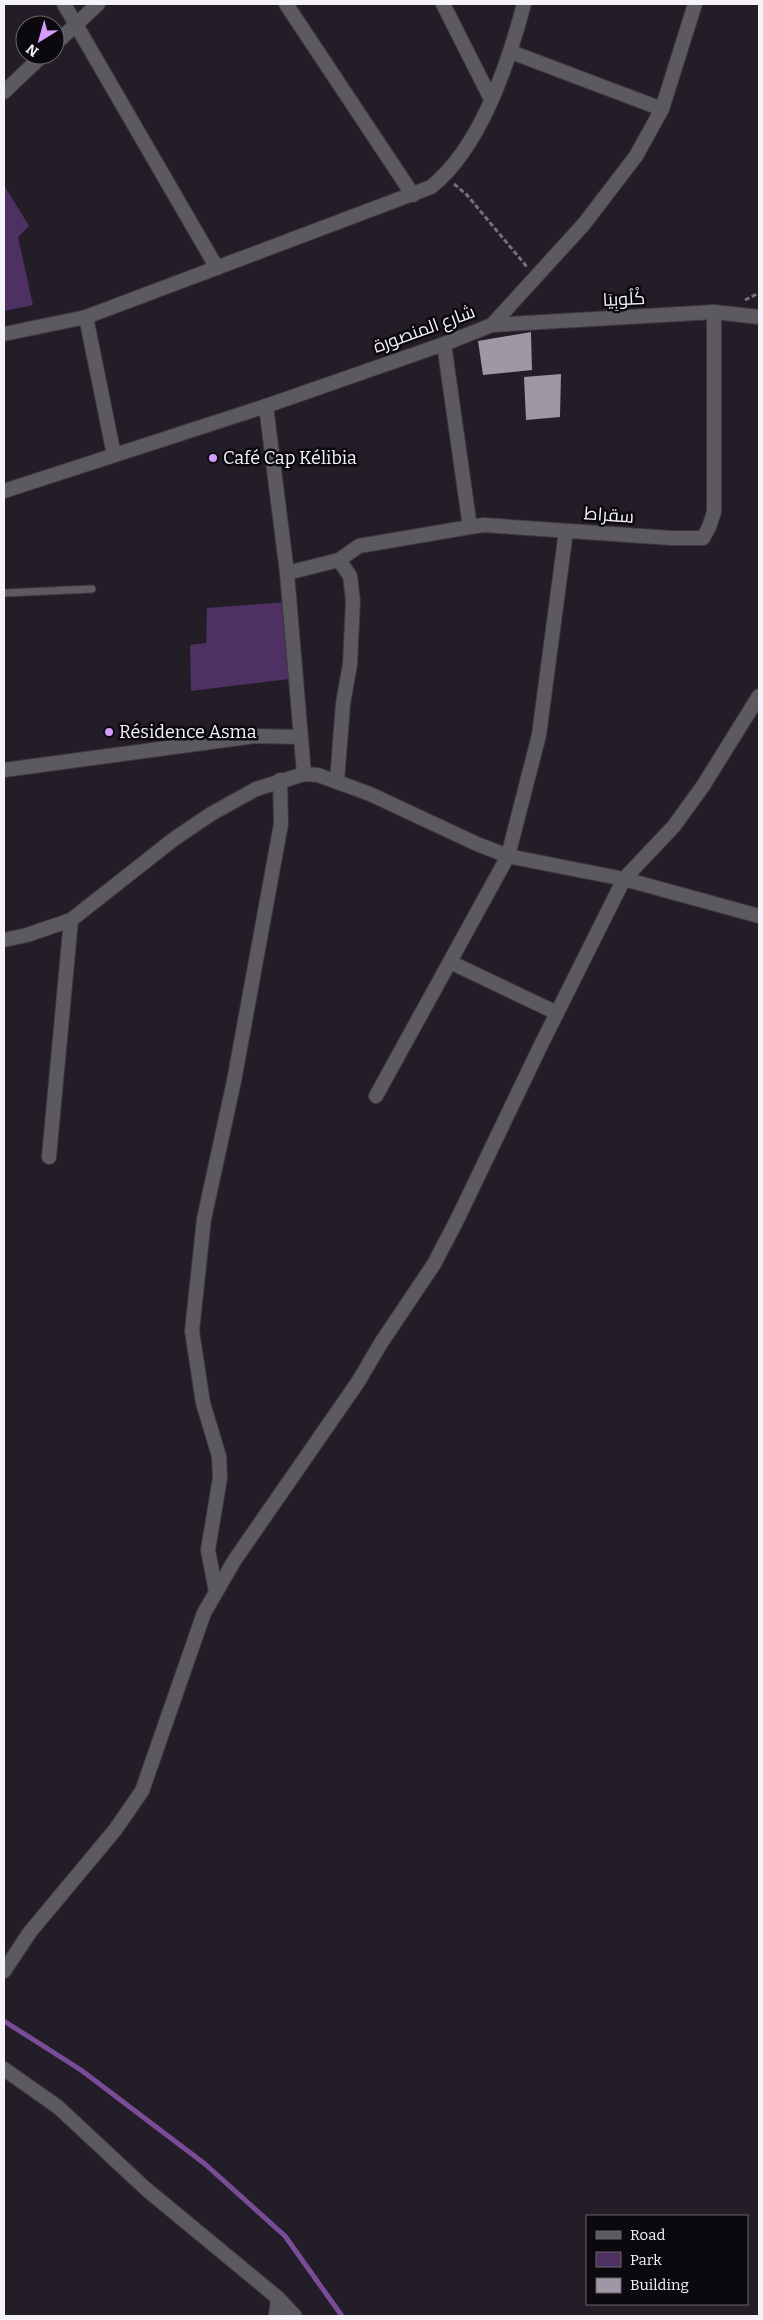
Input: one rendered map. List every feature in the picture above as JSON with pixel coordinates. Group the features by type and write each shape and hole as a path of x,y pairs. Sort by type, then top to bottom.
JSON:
{"street":[{"path":"64,4 217,268"},
{"path":"65,34 98,4"},
{"path":"286,4 413,195"},
{"path":"443,4 491,99"},
{"path":"4,334 86,317 431,187 443,176 483,118 511,52 524,4"},
{"name":"شارع المنصورة","path":"4,491 266,406 444,344 492,325 584,224 636,156 662,108 695,4"},
{"path":"511,52 662,108"},
{"path":"4,92 32,65"},
{"name":"كْلُوبِيَا","path":"492,325 714,312 759,317"},
{"name":"سقراط","path":"339,560 358,546 484,525 671,538 703,538 710,527 714,512 714,312"},
{"path":"86,317 114,455"},
{"path":"444,344 470,528"},
{"path":"266,406 288,573 304,774"},
{"path":"376,1096 508,856 539,735 566,531"},
{"path":"288,573 339,560 350,576 353,601 350,664 343,704 337,781"},
{"path":"4,1971 30,1932 115,1830 142,1791 204,1613 258,1526 358,1382 380,1343 434,1264 458,1220 557,1013 624,879 674,826 703,786 759,696"},
{"path":"4,770 256,736 300,737"},
{"path":"4,940 27,935 71,920 174,839 211,814 256,789 304,774 318,775 370,794 477,844 508,856 624,879 759,916"},
{"path":"216,1592 208,1550 220,1478 219,1456 203,1403 192,1331 204,1219 234,1081 281,824 280,780"},
{"path":"49,1157 71,920"},
{"path":"450,962 557,1013"},
{"path":"4,2069 58,2107 146,2189 278,2298 295,2316"},
{"path":"276,2316 278,2298"}],"lane":[{"path":"4,593 92,589"}],"path":[{"path":"443,176 467,195 535,276"}],"green space":[{"path":"4,185 29,226 18,237 33,305 4,311"},
{"path":"288,602 298,678 191,691 190,645 206,643 207,608"}],"building":[{"path":"531,332 532,370 483,375 478,341"},
{"path":"561,374 560,417 526,420 524,377"}],"waterway":[{"path":"4,2021 81,2070 205,2164 285,2236 342,2316"}],"place":[{"name":"Café Cap Kélibia","path":"213,458"},
{"name":"Résidence Asma","path":"109,732"}]}
